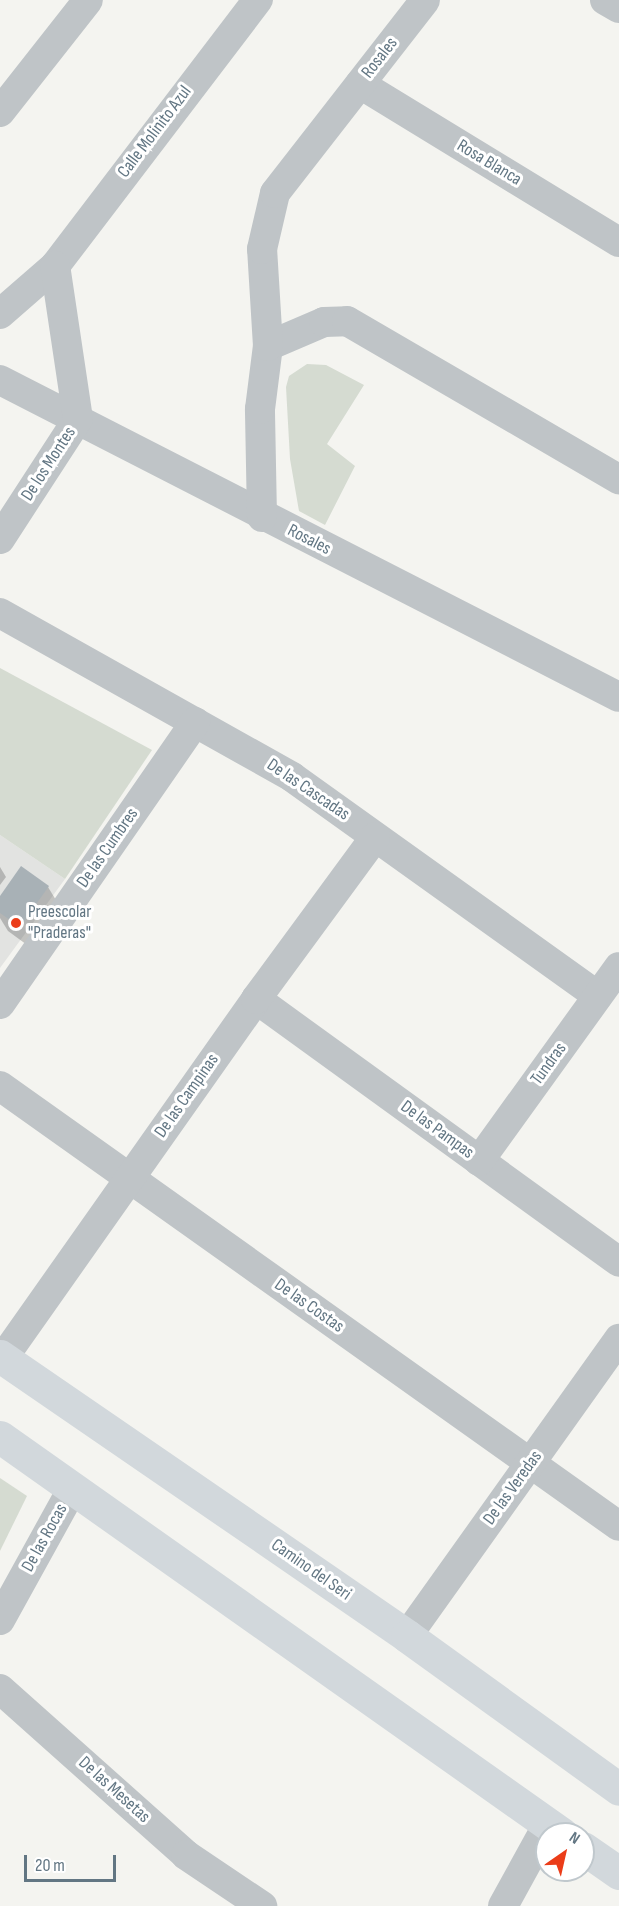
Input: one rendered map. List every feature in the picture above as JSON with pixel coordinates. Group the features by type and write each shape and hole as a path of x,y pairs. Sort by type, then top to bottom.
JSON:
{"main road":[{"name":"Camino del Seri","path":"2,1357 407,1636 619,1789"},
{"path":"0,1437 545,1822"},
{"path":"595,1857 619,1874"}],"street":[{"name":"Calle Molinito Azul","path":"0,314 55,266 258,0"},
{"name":"Rosales","path":"262,517 260,409 268,346 262,249 275,193 425,0"},
{"path":"605,0 619,8"},
{"path":"0,112 82,2"},
{"name":"Rosa Blanca","path":"360,84 619,242"},
{"path":"55,266 78,419"},
{"path":"268,346 324,322 347,321 619,479"},
{"name":"Rosales","path":"0,380 262,517 619,697"},
{"name":"De los Montes","path":"0,539 78,419"},
{"name":"De las Cascadas","path":"0,613 292,777 598,996"},
{"name":"De las Cumbres","path":"0,1004 195,722"},
{"name":"De las Campinas","path":"2,1357 256,999 375,837"},
{"name":"Tundras","path":"479,1161 619,967"},
{"name":"De las Pampas","path":"256,999 619,1262"},
{"name":"De las Costas","path":"0,1086 619,1526"},
{"name":"De las Veredas","path":"407,1636 619,1339"},
{"name":"De las Rocas","path":"0,1620 73,1488"},
{"name":"De las Mesetas","path":"0,1689 186,1855 262,1906"},
{"path":"503,1906 535,1859"}],"shaded area":[{"path":"307,364 326,365 364,385 327,444 355,466 325,525 299,511 290,459 286,387 289,376"},
{"path":"0,668 152,750 65,879 0,835"},
{"name":"Preescolar \"Praderas\"","path":"0,835 65,879 0,968"},
{"path":"0,1478 27,1496 0,1551"}],"building":[{"path":"21,866 49,886 20,927 0,913 0,896"}],"place":[{"name":"Preescolar \"Praderas\"","path":"16,923"}]}
